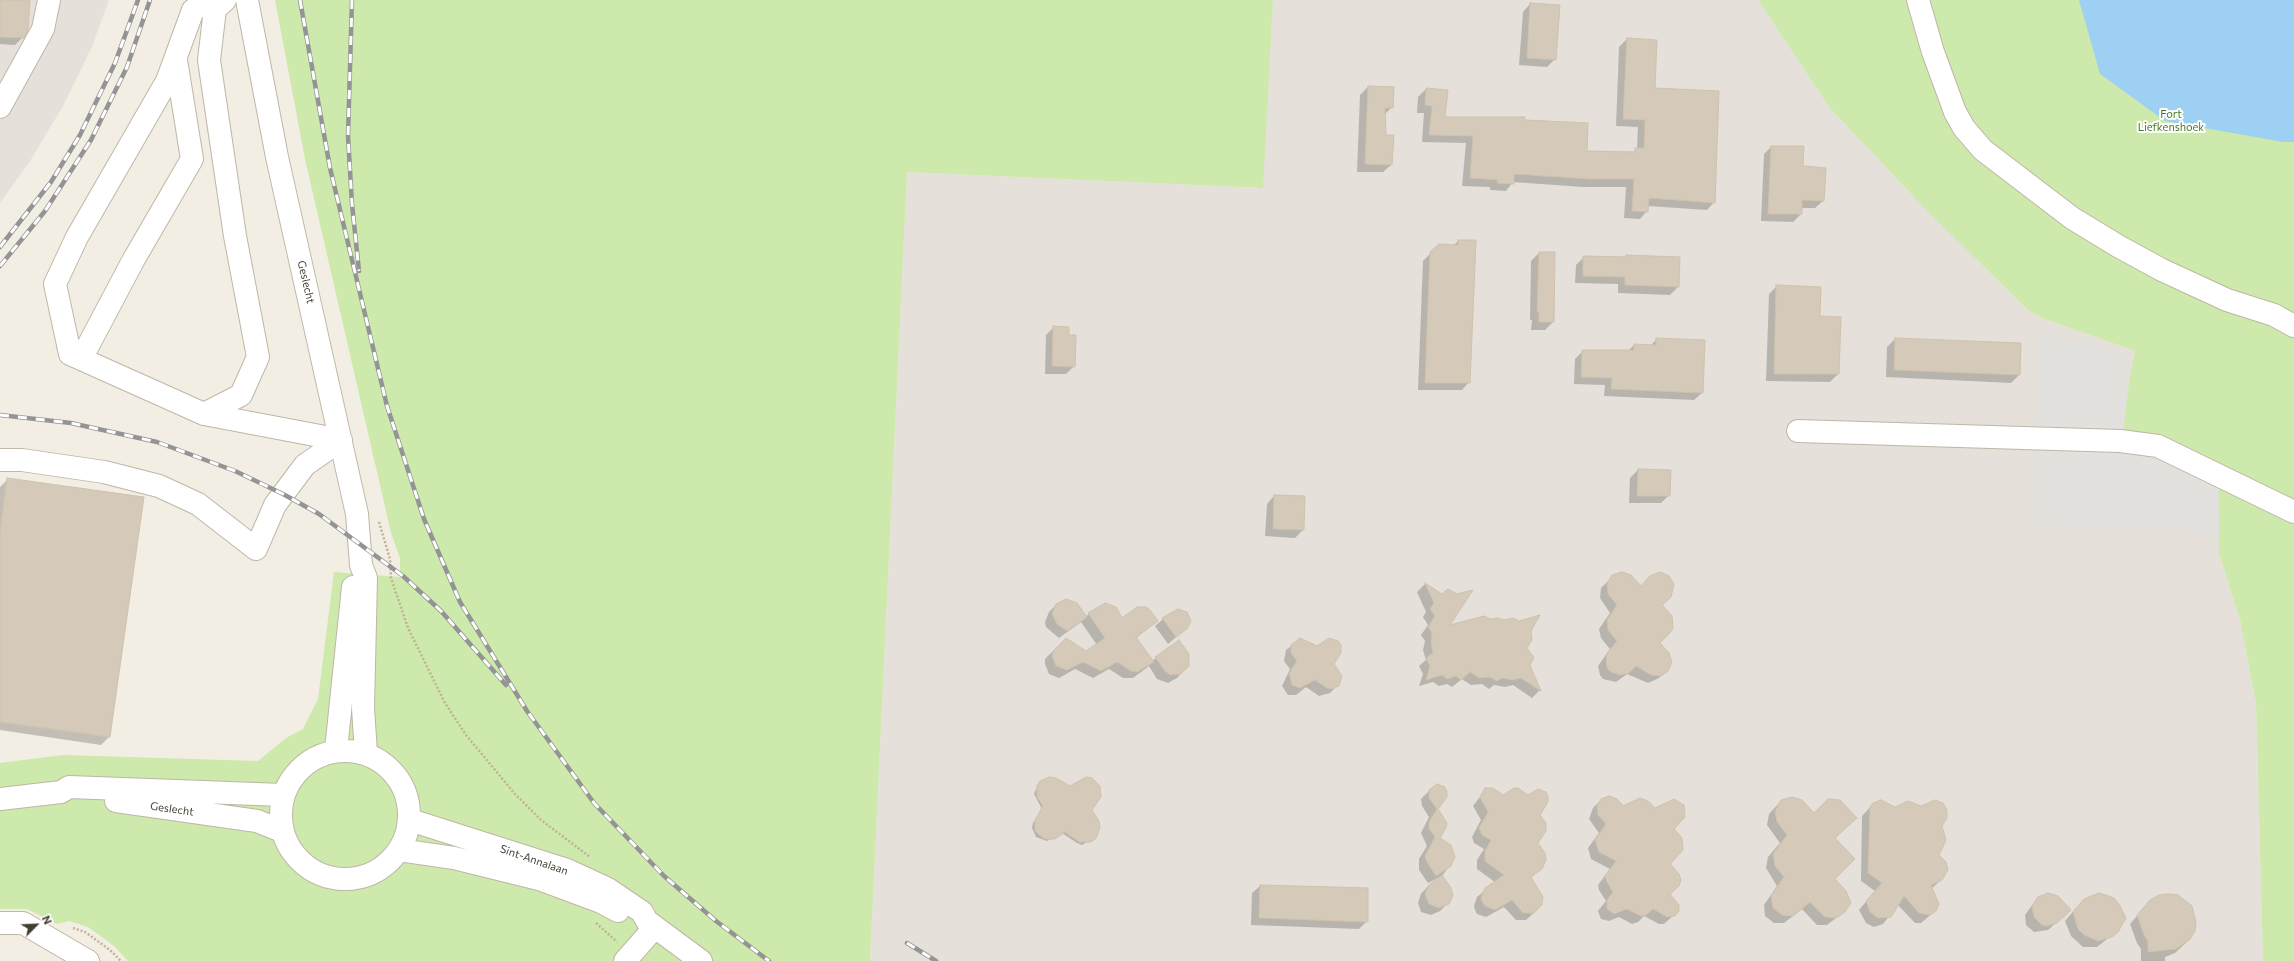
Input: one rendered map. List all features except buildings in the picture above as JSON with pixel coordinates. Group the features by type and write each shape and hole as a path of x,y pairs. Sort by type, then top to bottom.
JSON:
{"street":[{"path":"0,107 42,28 49,0"},
{"path":"211,0 193,10 168,81 77,237 55,284 70,354 204,414 341,440"},
{"path":"204,414 241,394 258,356 234,228 209,60 215,9 225,0"},
{"name":"Geslecht","path":"247,0 273,134 356,514 361,565 366,578 363,708 366,753"},
{"path":"1918,0 1933,52 1952,106 1964,128 1983,150 2072,218 2118,246 2162,270 2227,300 2274,316 2294,326"},
{"path":"82,359 134,259 192,159 175,58"},
{"path":"1798,431 2120,441 2158,446 2294,512"},
{"path":"0,460 22,460 104,472 159,486 198,504 256,549 275,505 305,465 341,440"},
{"path":"336,750 353,579 361,565"},
{"path":"336,750 351,750 366,753 385,764 399,779 408,799 410,820 406,836 399,850 385,866 367,876 346,880 324,876 306,866 291,851 282,831 280,813 283,796 291,779 303,766 318,756 336,750"},
{"name":"Geslecht","path":"0,799 61,792 69,787 283,796"},
{"name":"Geslecht","path":"61,792 67,797 109,800 257,821 282,831"},
{"name":"Sint-Annalaan","path":"410,820 567,870 608,889 642,912 651,924 701,961"},
{"name":"Sint-Annalaan","path":"399,850 454,858 539,879 601,902 637,921 651,924"},
{"path":"0,923 24,923 78,959"},
{"path":"625,961 651,924"}],"path":[{"path":"391,578 408,628 426,668 466,735 520,799 541,820 591,858"}],"shaded area":[{"path":"0,0 109,0 91,49 63,106 30,161 0,203"},
{"path":"1273,0 1758,0 1829,107 1929,213 2028,310 2042,318 2135,351 2130,375 2124,432 2218,466 2219,553 2240,620 2256,703 2263,961 870,961 907,172 1262,188"},
{"path":"2040,327 2054,339 2126,352 2124,432 2218,466 2219,534 2034,526"}],"green space":[{"path":"275,0 1273,0 1263,188 907,172 870,961 128,961 114,946 88,927 69,921 57,924 27,909 0,909 0,763 63,755 258,761 286,738 303,729 318,699 334,572 400,577 400,558 391,533 305,159"},
{"name":"Fort Liefkenshoek","path":"1758,0 2294,0 2294,961 2263,961 2256,703 2240,620 2219,553 2218,466 2123,432 2130,375 2135,351 2042,318 2028,310 1929,213 1829,107"}],"water":[{"path":"2079,0 2294,0 2294,142 2283,142 2165,121 2100,74"}],"railway":[{"path":"0,247 51,182 80,135 115,63 138,0"},
{"path":"0,266 45,211 91,140 127,67 150,0"},
{"path":"300,0 330,168 387,406 424,519 460,602 527,711 594,803 664,876 716,921 769,961"},
{"path":"352,0 348,136 352,204 359,271"},
{"path":"0,415 71,423 157,442 235,471 283,494 319,514 403,576 441,611 506,685"},
{"path":"907,943 936,961"}]}
